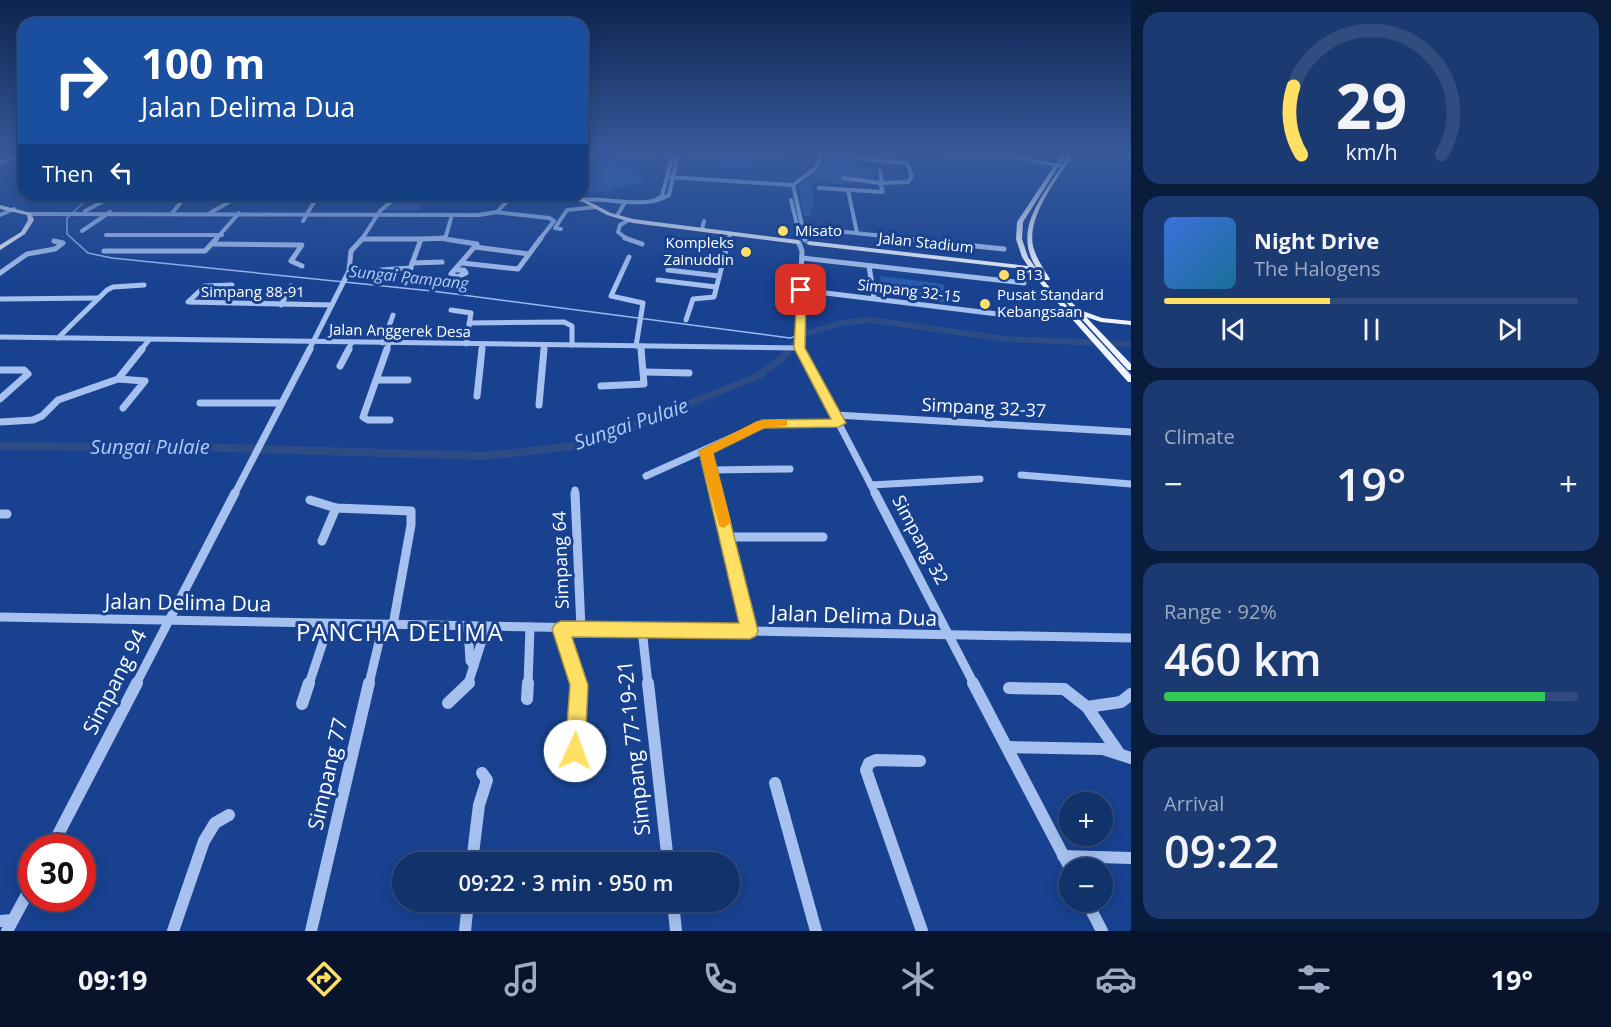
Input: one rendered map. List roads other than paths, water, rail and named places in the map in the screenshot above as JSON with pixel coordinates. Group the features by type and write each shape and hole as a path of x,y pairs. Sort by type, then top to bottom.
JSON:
{"main road":[{"path":"1036,197 1020,222 1018,235 1023,252 1078,311 1091,337 1131,380"},
{"path":"1042,282 1029,246 1028,230 1046,197"},
{"name":"Jalan Stadium","path":"586,201 629,220 803,244 1036,268"},
{"name":"Jalan Stadium","path":"588,201 618,214 654,223 803,244"},
{"path":"0,207 29,214 30,225 0,248"},
{"path":"997,264 1019,259 1023,252"},
{"path":"997,264 1021,270 1042,282 1100,335 1131,368"},
{"path":"1078,311 1101,320 1131,325"},
{"path":"1084,322 1131,325"},
{"path":"1100,335 1105,327 1131,325"}],"street":[{"path":"588,198 665,200 667,197"},
{"path":"794,197 803,244 799,348"},
{"path":"850,197 857,232"},
{"path":"83,212 100,201"},
{"path":"173,213 182,201"},
{"path":"210,213 231,201"},
{"path":"303,221 305,213 314,201"},
{"name":"Simpang 94","path":"58,834 332,305 349,271 351,251 390,201"},
{"path":"495,212 507,201"},
{"path":"618,214 624,204"},
{"path":"561,229 555,228 567,210 596,207"},
{"path":"0,215 14,209"},
{"path":"82,231 110,212"},
{"path":"29,214 110,212 479,215 495,212 554,220 516,269 462,263"},
{"path":"104,251 205,251 222,235 239,213"},
{"path":"445,239 452,215"},
{"path":"629,220 620,225 618,232 631,242 642,244"},
{"path":"702,229 704,220"},
{"path":"801,227 1004,249"},
{"path":"106,235 222,235"},
{"path":"687,320 692,300 712,298 730,235"},
{"path":"362,239 445,239 474,242 477,244 476,247"},
{"path":"405,283 421,239"},
{"path":"0,273 12,262 32,252 55,249 63,243 54,241"},
{"path":"699,242 728,245"},
{"path":"213,244 303,246 291,261 302,266"},
{"path":"803,244 869,266 1024,284"},
{"path":"476,247 529,254"},
{"path":"457,270 476,247"},
{"path":"601,386 644,384 645,372 639,346 640,319 644,303 611,296 628,257"},
{"path":"687,258 723,262"},
{"path":"0,262 12,262"},
{"path":"381,270 442,262"},
{"path":"869,266 874,298"},
{"path":"668,270 719,276"},
{"path":"658,280 716,287"},
{"path":"58,338 99,298 114,287 144,285"},
{"name":"Simpang 88-91","path":"232,285 206,286 188,302 332,305"},
{"path":"281,305 291,286"},
{"name":"Simpang 32-15","path":"801,290 1014,315"},
{"path":"0,299 99,298"},
{"path":"451,310 470,312 466,344"},
{"path":"390,420 368,420 363,417 377,380 393,315"},
{"path":"469,323 564,322 572,326 572,345"},
{"name":"Jalan Anggerek Desa","path":"0,337 799,348"},
{"path":"118,380 149,339"},
{"path":"340,366 352,342"},
{"path":"477,396 483,344"},
{"path":"539,405 544,345"},
{"name":"Simpang 32","path":"799,348 838,419 1063,856"},
{"path":"0,370 24,370 28,374 0,399"},
{"path":"645,372 689,373"},
{"path":"0,422 33,420 67,396 118,380 145,381 123,408"},
{"path":"377,380 408,380"},
{"path":"200,403 280,403"},
{"name":"Simpang 32-37","path":"646,476 762,424 838,419 1131,432"},
{"path":"706,451 750,631"},
{"path":"712,471 790,470"},
{"path":"1021,475 1131,484"},
{"path":"871,485 980,479"},
{"name":"Simpang 64","path":"575,490 581,628"},
{"path":"310,500 336,508 322,541"},
{"name":"Simpang 77","path":"311,931 411,525 411,511 336,508"},
{"path":"728,537 823,537"},
{"name":"Jalan Delima Dua","path":"0,617 950,637 1131,638"},
{"path":"302,704 329,624"},
{"path":"527,699 530,627"},
{"path":"468,628 470,661 474,666"},
{"path":"448,703 468,685 486,628"},
{"path":"561,629 579,685 575,751"},
{"name":"Simpang 77-19-21","path":"642,629 667,852"},
{"path":"1009,688 1064,689 1087,707 1119,753"},
{"path":"1087,707 1121,702 1131,694"},
{"path":"1008,747 1103,749 1131,758"},
{"path":"920,761 876,760 869,763 866,770 922,931"},
{"path":"473,852 479,805 487,780 482,774"},
{"path":"775,783 816,931"},
{"path":"173,931 204,841 215,823 229,815"},
{"path":"1063,856 1131,858"},
{"path":"7,924 18,907"},
{"path":"465,931 467,912"},
{"path":"674,912 676,931"},
{"path":"1092,912 1102,931"}],"waterway":[{"name":"Sungai Pampang","path":"85,201 67,218 67,234 88,253 112,258 432,291 790,338 804,334"},
{"name":"Sungai Pulaie","path":"0,446 224,448 485,456 574,446 616,433 758,376 781,359 804,334 842,323 870,320 1006,339 1131,344"}],"place":[{"name":"Misato","path":"783,231"},
{"name":"Kompleks Zainuddin","path":"746,252"},
{"name":"B13","path":"1004,275"},
{"name":"Pusat Standard Kebangsaan","path":"985,304"}],"district":[{"name":"PANCHA DELIMA","path":"400,633"}]}
